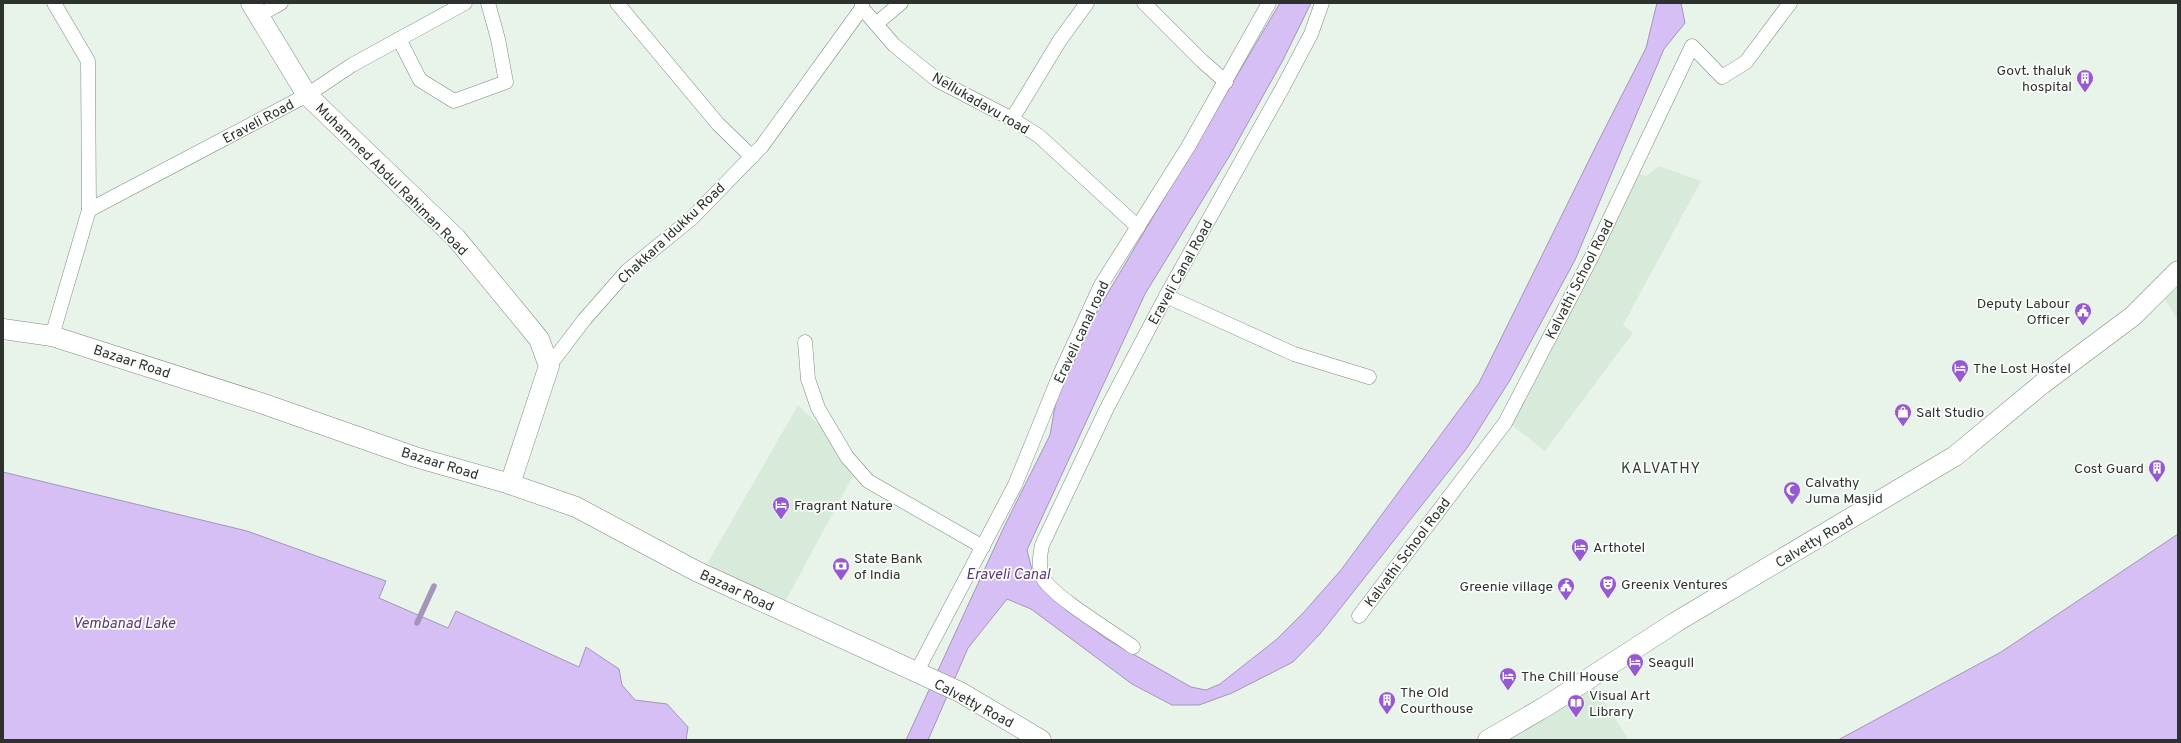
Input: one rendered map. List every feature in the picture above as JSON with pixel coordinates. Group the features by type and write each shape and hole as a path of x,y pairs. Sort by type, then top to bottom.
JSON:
{"street":[{"path":"52,336 89,210 88,61 54,3"},
{"path":"255,10 281,3"},
{"name":"Eraveli Road","path":"89,210 307,95 352,66 465,3"},
{"path":"399,39 420,80 454,101 506,82 498,39 488,3"},
{"path":"617,3 718,124 752,157"},
{"path":"876,24 901,3"},
{"path":"1012,119 1060,40 1087,3"},
{"path":"1144,3 1202,61 1226,82"},
{"name":"Eraveli canal road","path":"922,676 983,547 1015,485 1061,372 1101,285 1226,82 1269,3"},
{"name":"Eraveli Canal Road","path":"1133,647 1063,598 1043,579 1039,564 1042,545 1107,408 1166,296 1283,87 1311,34 1322,3"},
{"name":"Kalvathi School Road","path":"1359,616 1505,423 1592,256 1692,46 1722,76 1746,62 1790,3"},
{"name":"Chakkara Idukku Road","path":"549,366 584,320 627,271 691,219 752,157 862,5"},
{"name":"Nellukadavu road","path":"862,5 894,45 937,80 1012,119 1039,136 1138,227"},
{"name":"Muhammed Abdul Rahiman Road","path":"255,10 307,95 456,238 539,339 549,366"},
{"name":"Calvetty Road","path":"1488,740 1548,704 1676,622 1955,456 2042,384 2133,316 2178,271"},
{"path":"1166,296 1294,354 1369,377"},
{"name":"Bazaar Road","path":"3,329 52,336 261,403 415,457 510,484 576,507 696,571 922,676"},
{"path":"805,342 808,379 818,408 847,457 868,481 983,547"},
{"path":"510,484 549,366"},
{"name":"Calvetty Road","path":"922,676 960,692 1041,740"}],"shaded area":[{"path":"1659,166 1701,181 1623,325 1633,333 1545,451 1509,423 1636,173 1646,176"},
{"path":"2178,288 2178,320 2164,298"},
{"name":"Fragrant Nature","path":"798,405 820,426 853,476 785,602 707,564"},
{"path":"1593,684 1629,740 1509,740 1525,729"}],"water":[{"name":"Eraveli Canal","path":"1280,3 1311,3 1283,60 1230,155 1145,294 1027,550 1033,574 1070,611 1105,638 1191,687 1206,690 1220,684 1277,639 1304,612 1341,570 1479,383 1646,48 1657,3 1681,3 1685,23 1664,49 1575,260 1510,380 1467,448 1320,634 1293,662 1232,693 1199,705 1172,705 1132,684 1031,609 1007,599 968,648 928,740 906,740 1004,527 1050,435 1061,372"},
{"name":"Vembanad Lake","path":"3,472 247,531 386,581 379,598 448,628 456,611 579,667 586,647 619,669 622,685 635,700 667,704 688,727 686,740 3,740"},
{"path":"2178,534 2178,740 1838,740 2001,652"}],"waterway":[{"path":"417,623 434,586"}],"place":[{"name":"Govt. thaluk hospital","path":"2085,93"},
{"name":"Deputy Labour Officer","path":"2083,326"},
{"name":"The Lost Hostel","path":"1960,383"},
{"name":"Salt Studio","path":"1903,427"},
{"name":"Cost Guard","path":"2157,483"},
{"name":"Calvathy Juma Masjid","path":"1792,505"},
{"name":"Fragrant Nature","path":"781,520"},
{"name":"Arthotel","path":"1580,562"},
{"name":"State Bank of India","path":"841,581"},
{"name":"Greenix Ventures","path":"1608,599"},
{"name":"Greenie village","path":"1566,601"},
{"name":"Seagull","path":"1635,677"},
{"name":"The Chill House","path":"1508,691"},
{"name":"The Old Courthouse","path":"1387,715"},
{"name":"Visual Art Library","path":"1576,718"}],"district":[{"name":"KALVATHY","path":"1661,468"}]}
